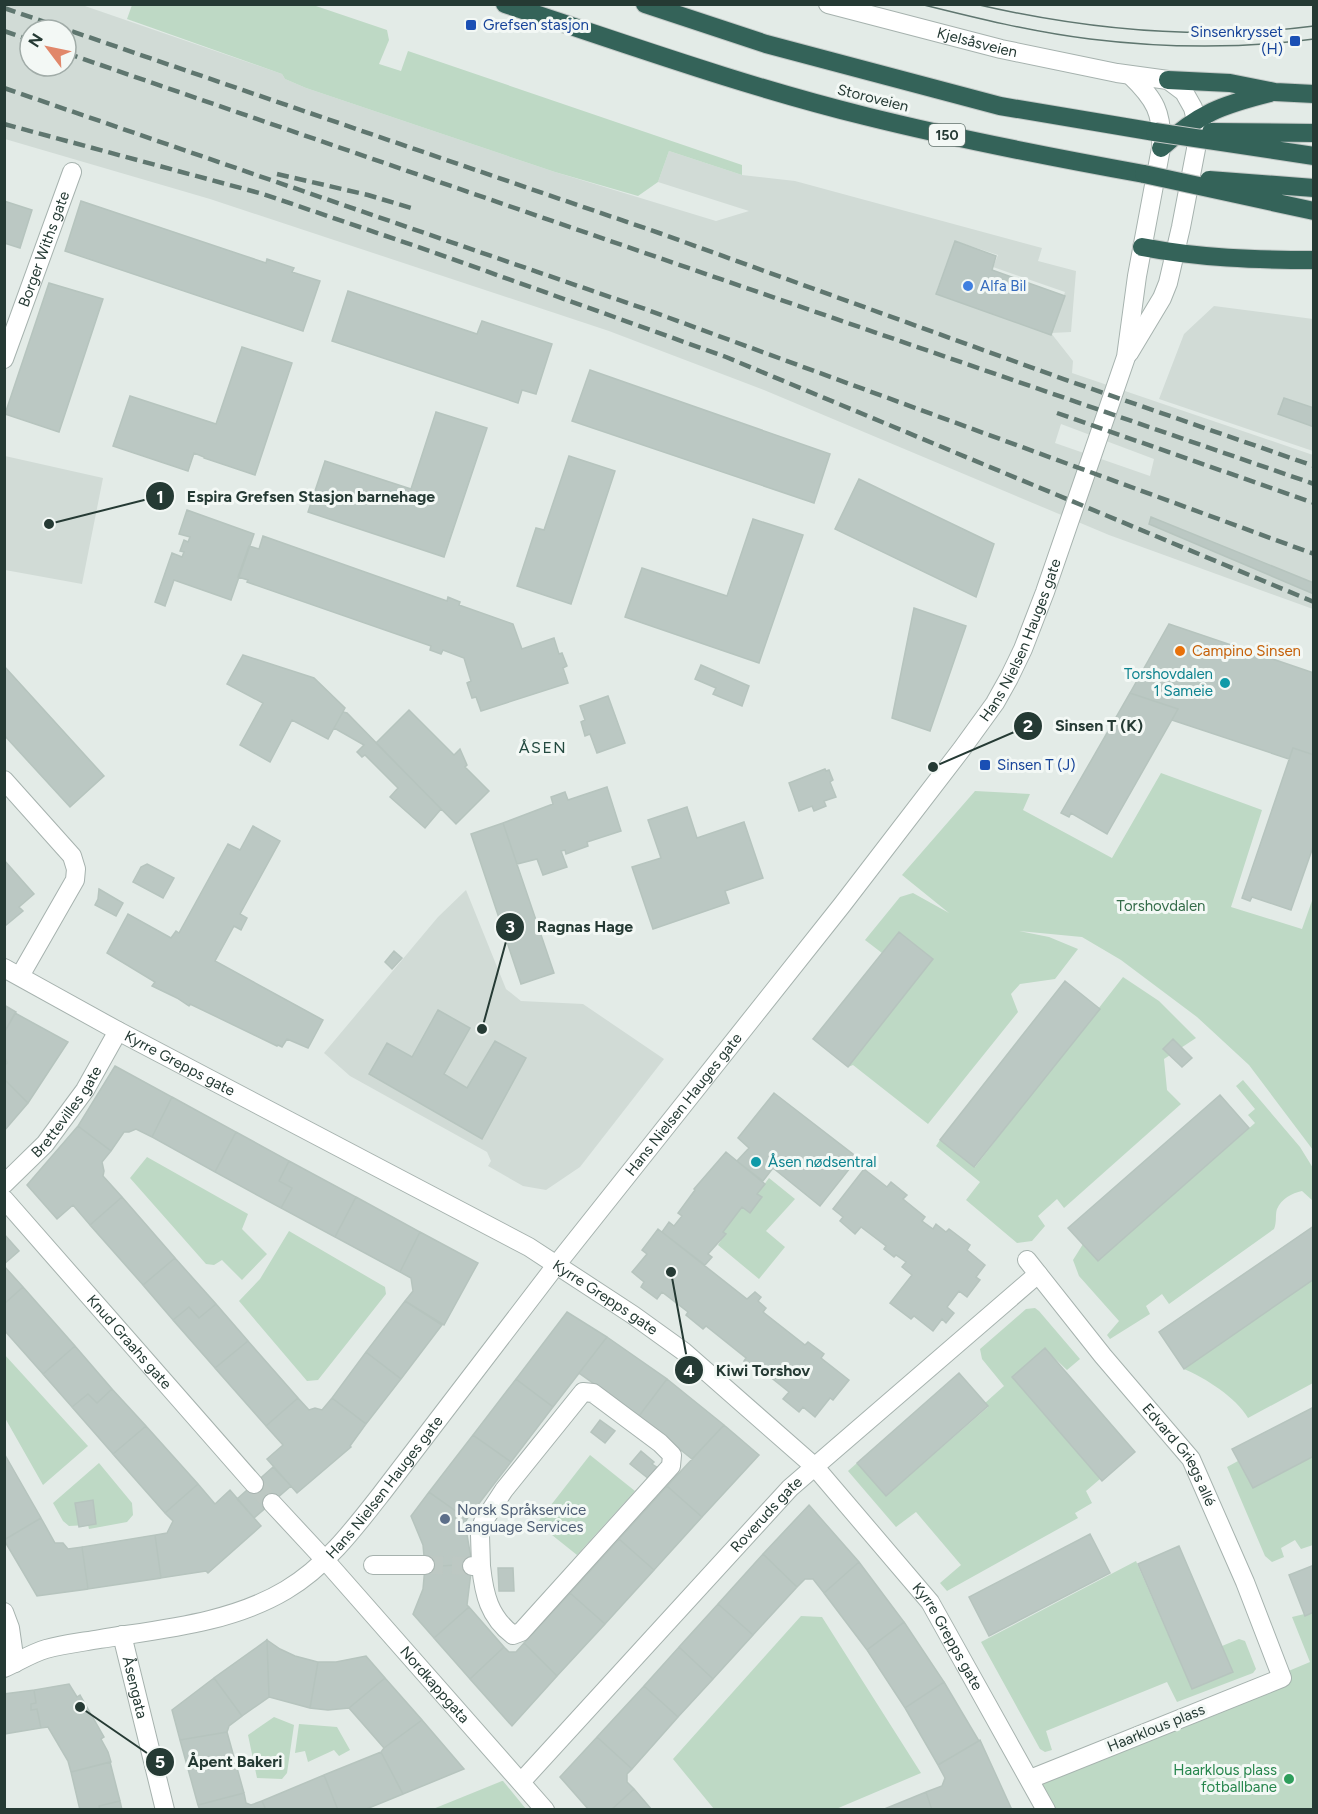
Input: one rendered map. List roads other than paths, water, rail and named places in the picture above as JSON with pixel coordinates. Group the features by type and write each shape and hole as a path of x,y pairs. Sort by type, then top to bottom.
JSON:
{"highway":[{"name":"Storoveien","path":"505,4 753,85 863,116 986,144 1144,174 1314,188"},
{"name":"Storoveien","path":"645,4 766,44 1000,106 1158,140 1314,156"},
{"path":"1168,80 1230,83 1275,92 1314,94"},
{"path":"1158,140 1180,131 1212,111 1275,92"},
{"path":"1158,140 1314,133"},
{"name":"150","path":"1144,174 1314,212"},
{"path":"1142,247 1176,253 1314,260"}],"street":[{"name":"Kjelsåsveien","path":"828,4 1001,49 1130,75"},
{"path":"1130,75 1168,80"},
{"name":"Hans Nielsen Hauges gate","path":"9,1655 240,1611 287,1590 324,1560 352,1531 382,1493 557,1264 842,905 995,703 1023,649 1046,592 1126,357 1161,121 1157,108 1144,89 1130,75"},
{"name":"Hans Nielsen Hauges gate","path":"1126,357 1162,298 1176,253 1196,149 1196,120 1188,98 1168,80"},
{"name":"Borger Withs gate","path":"4,359 72,172"},
{"path":"4,780 72,856 76,869 75,880 12,972"},
{"name":"Kyrre Grepps gate","path":"12,972 118,1031 529,1247 683,1351 815,1467 930,1602 1046,1809"},
{"name":"Brettevilles gate","path":"4,1184 45,1144 86,1090 118,1031"},
{"name":"Knud Graahs gate","path":"4,1199 254,1484"},
{"name":"Roveruds gate","path":"521,1782 789,1488 815,1467 1033,1267"},
{"name":"Edvard Griegs allé","path":"1033,1267 1103,1356 1191,1459 1245,1582 1282,1678"},
{"path":"582,1392 593,1393 660,1443 672,1455 671,1466 521,1632 513,1635 493,1615 476,1566 483,1522 504,1490 582,1392"},
{"path":"272,1503 324,1560"},
{"name":"Nordkappgata","path":"324,1560 545,1809"},
{"path":"373,1565 425,1565"},
{"path":"4,1612 9,1655"},
{"name":"Åsengata","path":"122,1635 165,1809"},
{"name":"Haarklous plass","path":"1030,1779 1282,1678"}],"tunnel":[{"path":"254,1484 272,1503"},
{"path":"425,1565 472,1566"}],"tram line":[{"path":"920,4 1026,29 1118,42 1174,46 1230,46 1314,39"},
{"path":"975,4 1059,21 1143,30 1228,33 1314,26"}],"railway":[{"path":"4,8 662,234 1069,381 1314,466"},
{"path":"4,31 18,36"},
{"path":"78,57 1314,484"},
{"path":"4,88 645,309 1314,554"},
{"path":"4,124 263,194 726,357 1314,602"},
{"path":"277,174 368,195 411,208"},
{"path":"1057,413 1314,503"}],"place":[{"name":"Grefsen stasjon","path":"471,25"},
{"name":"Sinsenkrysset (H)","path":"1295,41"},
{"name":"Alfa Bil","path":"968,286"},
{"name":"Espira Grefsen Stasjon barnehage","path":"49,524"},
{"name":"Campino Sinsen","path":"1180,651"},
{"name":"Torshovdalen 1 Sameie","path":"1225,683"},
{"name":"Sinsen T (J)","path":"985,765"},
{"name":"Sinsen T (K)","path":"933,767"},
{"name":"Ragnas Hage","path":"482,1029"},
{"name":"Åsen nødsentral","path":"756,1162"},
{"name":"Kiwi Torshov","path":"671,1272"},
{"name":"Norsk Språkservice Language Services","path":"445,1519"},
{"name":"Åpent Bakeri","path":"80,1707"},
{"name":"Haarklous plass fotballbane","path":"1289,1779"}],"district":[{"name":"ÅSEN","path":"543,747"}],"park label":[{"name":"Torshovdalen","path":"1161,906"}]}
